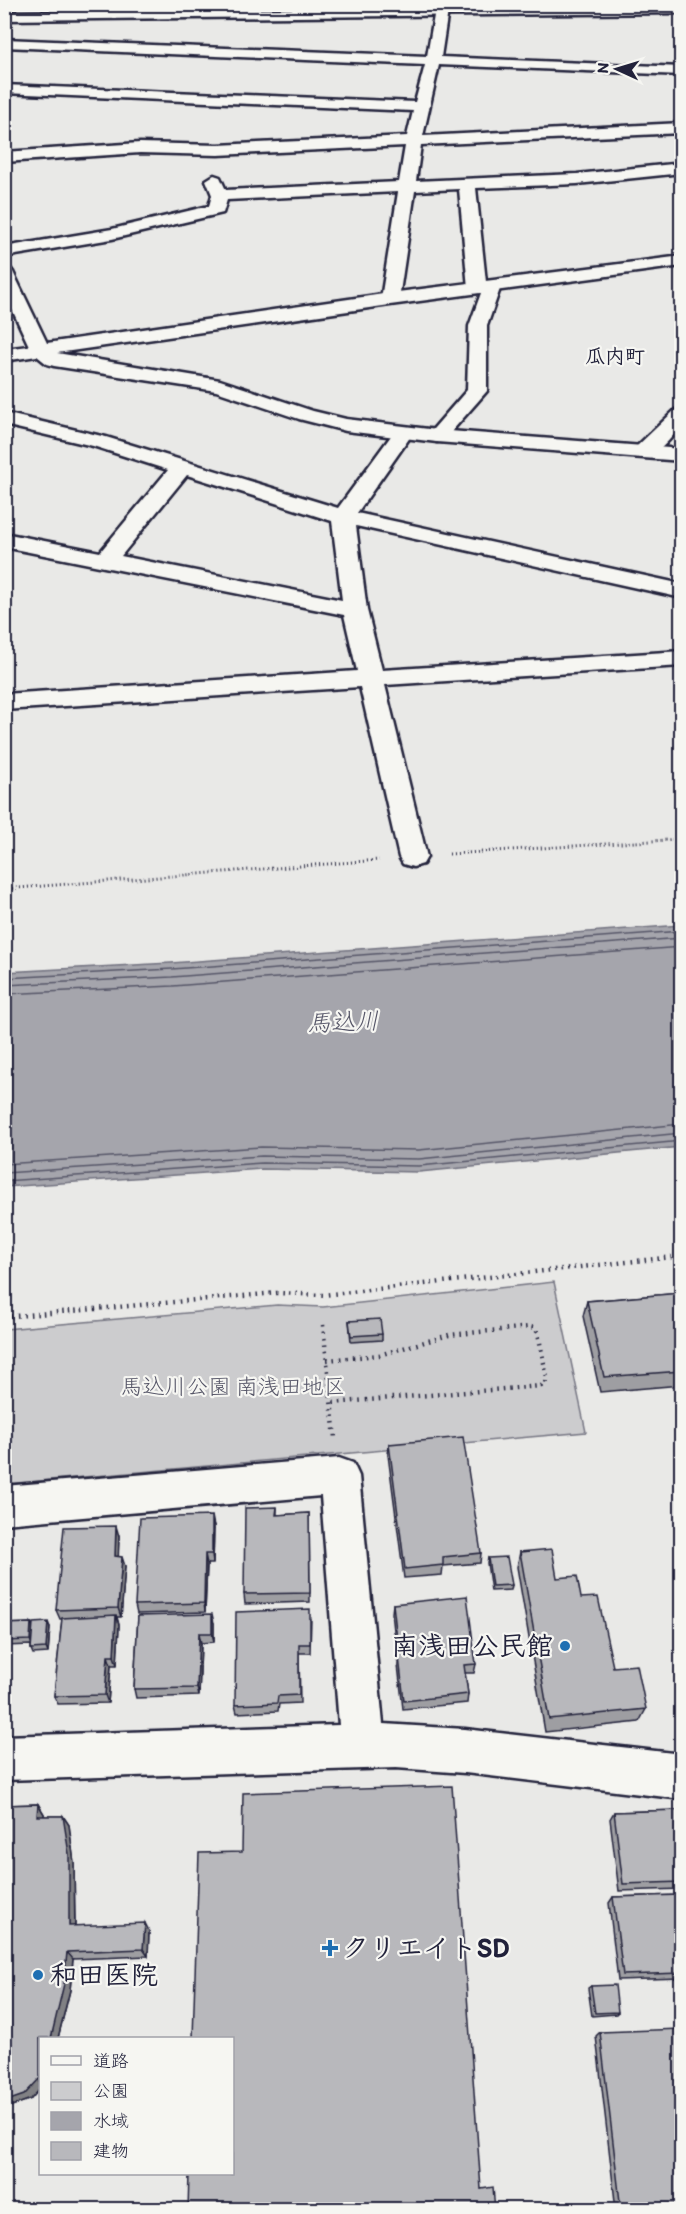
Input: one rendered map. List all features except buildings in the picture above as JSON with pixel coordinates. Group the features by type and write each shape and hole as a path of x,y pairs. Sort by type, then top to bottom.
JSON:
{"street":[{"path":"4,10 332,4"},
{"path":"4,16 442,7 681,9"},
{"path":"390,299 414,140 433,60 442,7"},
{"path":"4,43 681,70"},
{"path":"4,89 421,107"},
{"path":"4,157 140,148 203,150 681,128"},
{"path":"4,252 112,234 216,209 220,195 203,150"},
{"path":"220,195 577,179 681,168"},
{"path":"437,436 477,391 478,326 484,287 467,184"},
{"path":"4,355 390,299 681,261"},
{"path":"4,272 41,350 54,360 220,386 306,415 346,425 437,436 681,455"},
{"path":"644,452 681,414"},
{"path":"4,419 99,441 343,517 681,591"},
{"path":"403,432 343,517 355,610 413,857"},
{"path":"105,561 183,467"},
{"path":"4,540 355,610"},
{"path":"4,702 681,658"},
{"path":"4,1505 339,1476 360,1700 362,1747"},
{"path":"4,1758 362,1747 442,1749 681,1777"}],"path":[{"path":"4,889 681,839"},
{"path":"4,1317 277,1293 323,1294 681,1256"},
{"path":"323,1325 334,1428"},
{"path":"327,1360 379,1355 449,1335 530,1327 535,1328 538,1333 547,1378 546,1383 541,1386 331,1403"}],"green space":[{"name":"馬込川公園 南浅田地区","path":"554,1282 586,1432 5,1484 5,1329 277,1305 323,1307"}],"water":[{"name":"馬込川","path":"681,925 681,1147 419,1172 262,1169 5,1187 5,972 171,963"}],"place":[{"name":"南浅田公民館","path":"565,1646"},
{"name":"クリエイトSD","path":"330,1948"},
{"name":"和田医院","path":"38,1975"}],"district":[{"name":"瓜内町","path":"615,356"}]}
